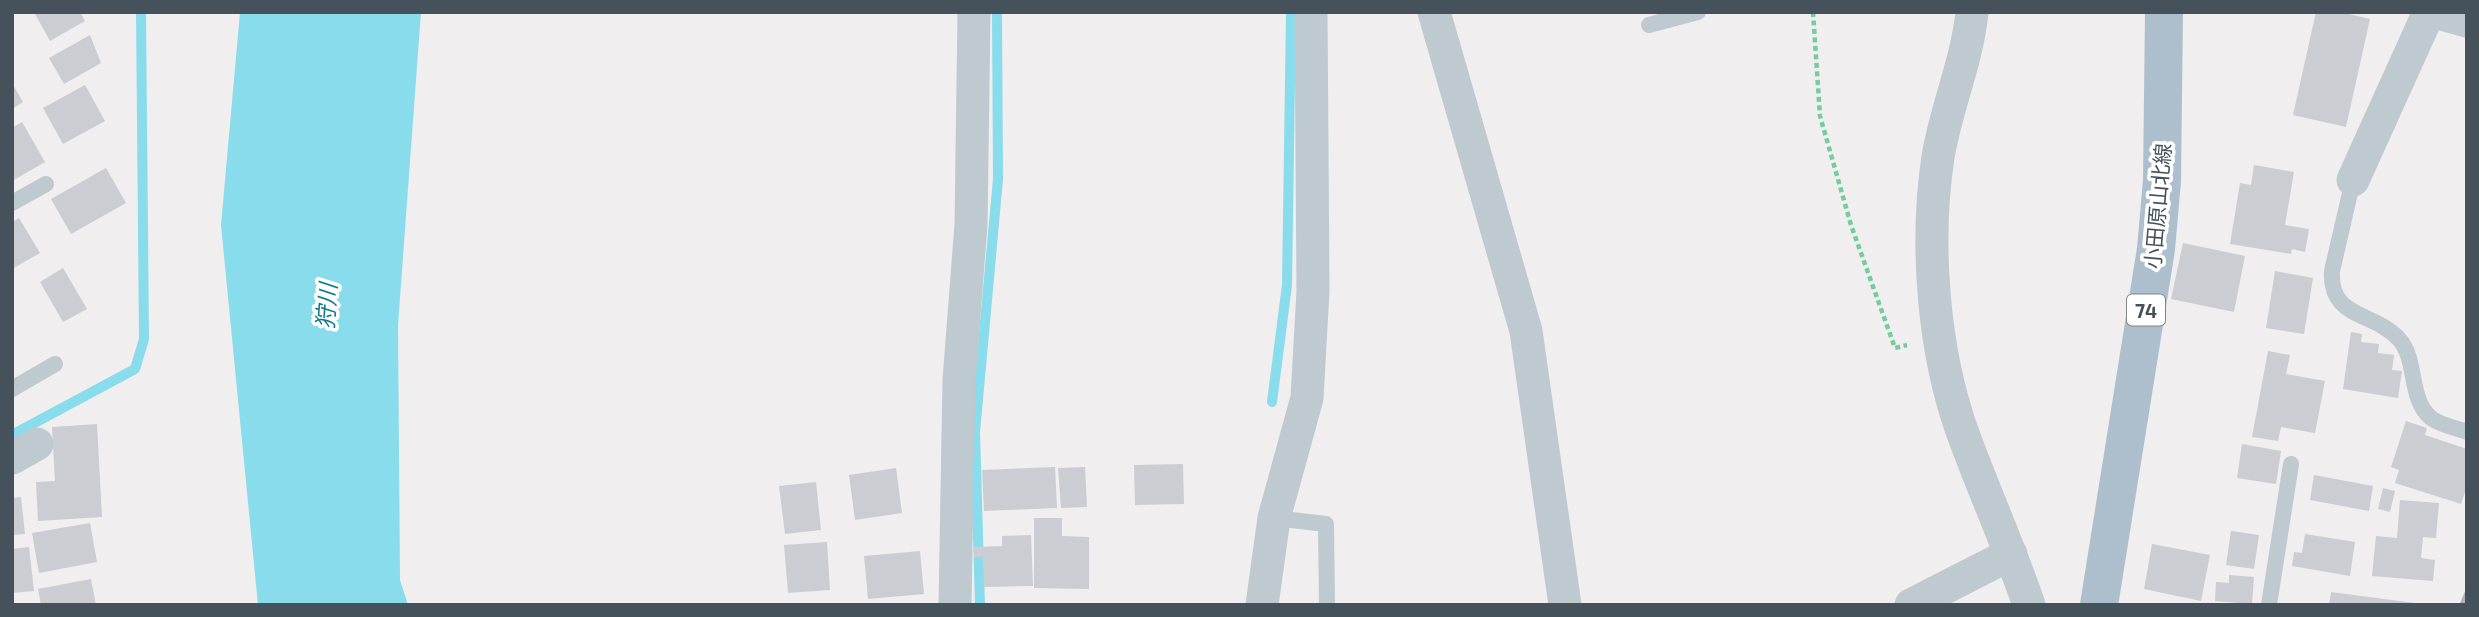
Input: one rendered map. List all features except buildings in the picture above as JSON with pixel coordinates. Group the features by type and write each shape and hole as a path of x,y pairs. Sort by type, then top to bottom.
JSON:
{"main road":[{"name":"小田原山北線","path":"2099,605 2156,249 2162,181 2164,12"}],"street":[{"path":"955,605 959,380 971,225 974,12"},
{"path":"1262,605 1274,518 1307,398 1313,291 1311,12"},
{"path":"1434,12 1526,331 1565,605"},
{"path":"1972,12 1970,34 1938,157 1932,260 1939,339 1961,428 2029,605"},
{"path":"2353,180 2429,12"},
{"path":"2435,12 2467,21"},
{"path":"1911,605 2011,554"}],"lane":[{"path":"1649,25 1698,12"},
{"path":"2353,180 2332,271 2331,285 2335,297 2341,305 2391,332 2400,340 2408,354 2423,407 2432,419 2467,432"},
{"path":"12,203 46,184"},
{"path":"12,389 55,364"},
{"path":"2270,605 2291,464"},
{"path":"1274,518 1326,524 1327,605"}],"path":[{"path":"1813,12 1821,116 1851,225 1895,348 1939,339"}],"water":[{"name":"狩川","path":"240,12 421,12 398,325 400,580 408,605 258,605 221,225"}],"waterway":[{"path":"12,435 135,369 144,339 141,12"},
{"path":"980,605 975,432 998,179 997,12"},
{"path":"1272,402 1287,285 1291,12"}],"railway":[{"path":"2462,605 2467,593"}]}
